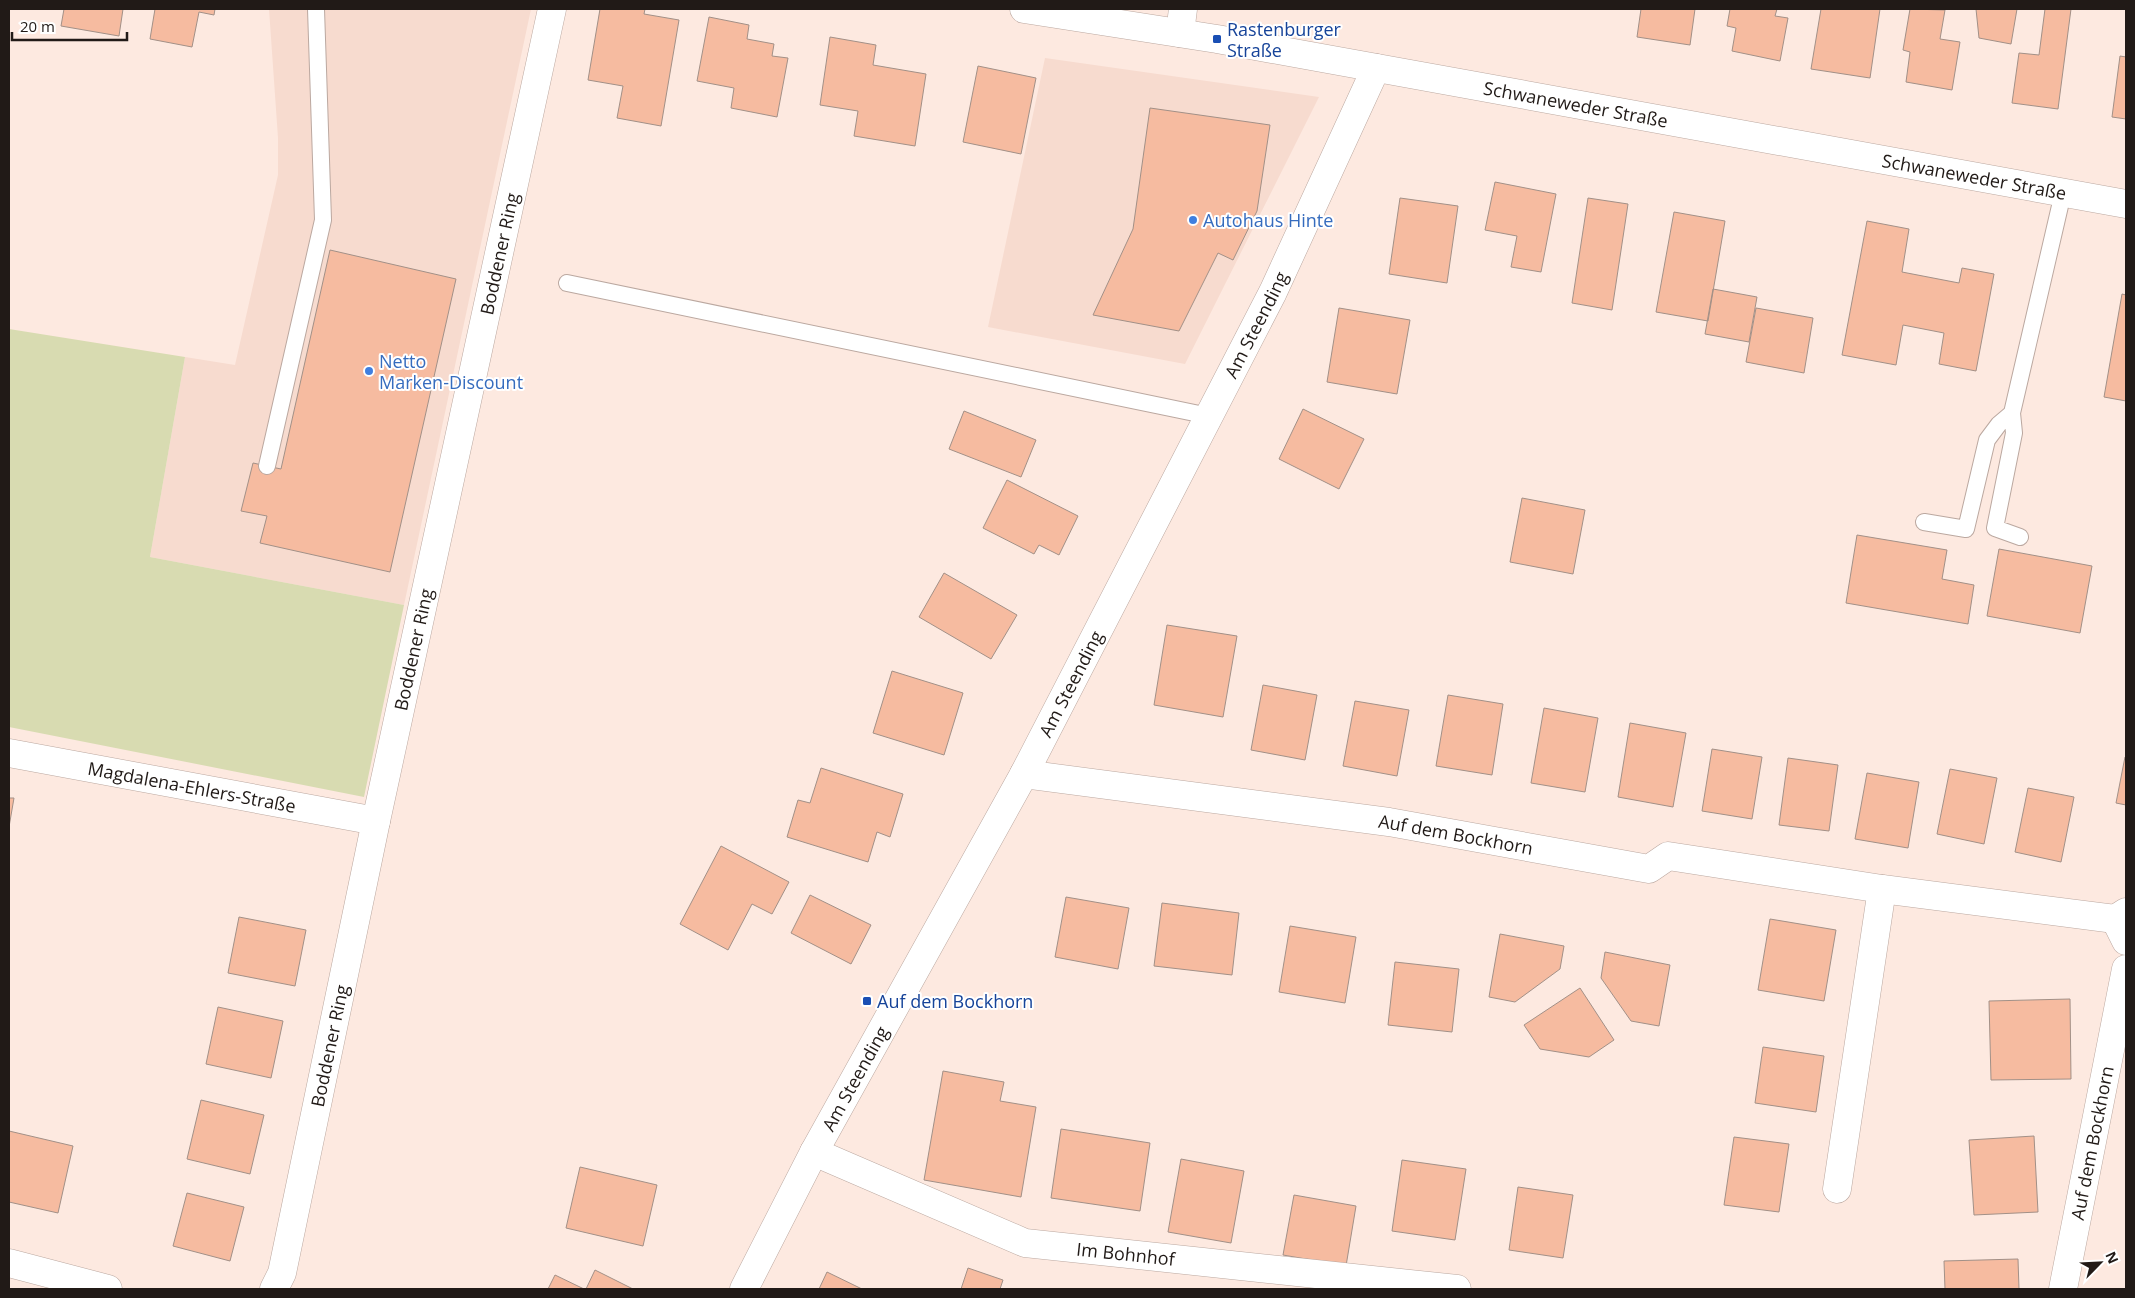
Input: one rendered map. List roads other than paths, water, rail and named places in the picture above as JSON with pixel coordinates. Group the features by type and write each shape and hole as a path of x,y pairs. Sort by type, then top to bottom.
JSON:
{"street":[{"name":"Boddener Ring","path":"274,1289 282,1273 376,822 552,9"},
{"name":"Schwaneweder Straße","path":"1024,9 1181,21 1376,68 2126,204"},
{"name":"Am Steending","path":"744,1289 814,1152 1024,774 1273,292 1376,68"},
{"name":"Magdalena-Ehlers-Straße","path":"9,753 376,822"},
{"name":"Auf dem Bockhorn","path":"1024,774 1388,822 1649,869 1668,856 2122,924"},
{"path":"1837,1188 1882,889"},
{"name":"Auf dem Bockhorn","path":"2063,1289 2126,968"},
{"name":"Im Bohnhof","path":"814,1152 1025,1243 1456,1289"},
{"path":"9,1263 108,1289"}],"lane":[{"path":"267,466 323,220 316,9"},
{"path":"2020,538 1995,528 2014,433 2012,413 2063,193"},
{"path":"567,283 1208,416"},
{"path":"1924,522 1966,529 1987,440 1999,424 2012,413"}],"place":[{"name":"Rastenburger Straße","path":"1217,39"},
{"name":"Autohaus Hinte","path":"1193,220"},
{"name":"Netto Marken-Discount","path":"369,371"},
{"name":"Auf dem Bockhorn","path":"867,1001"}]}
